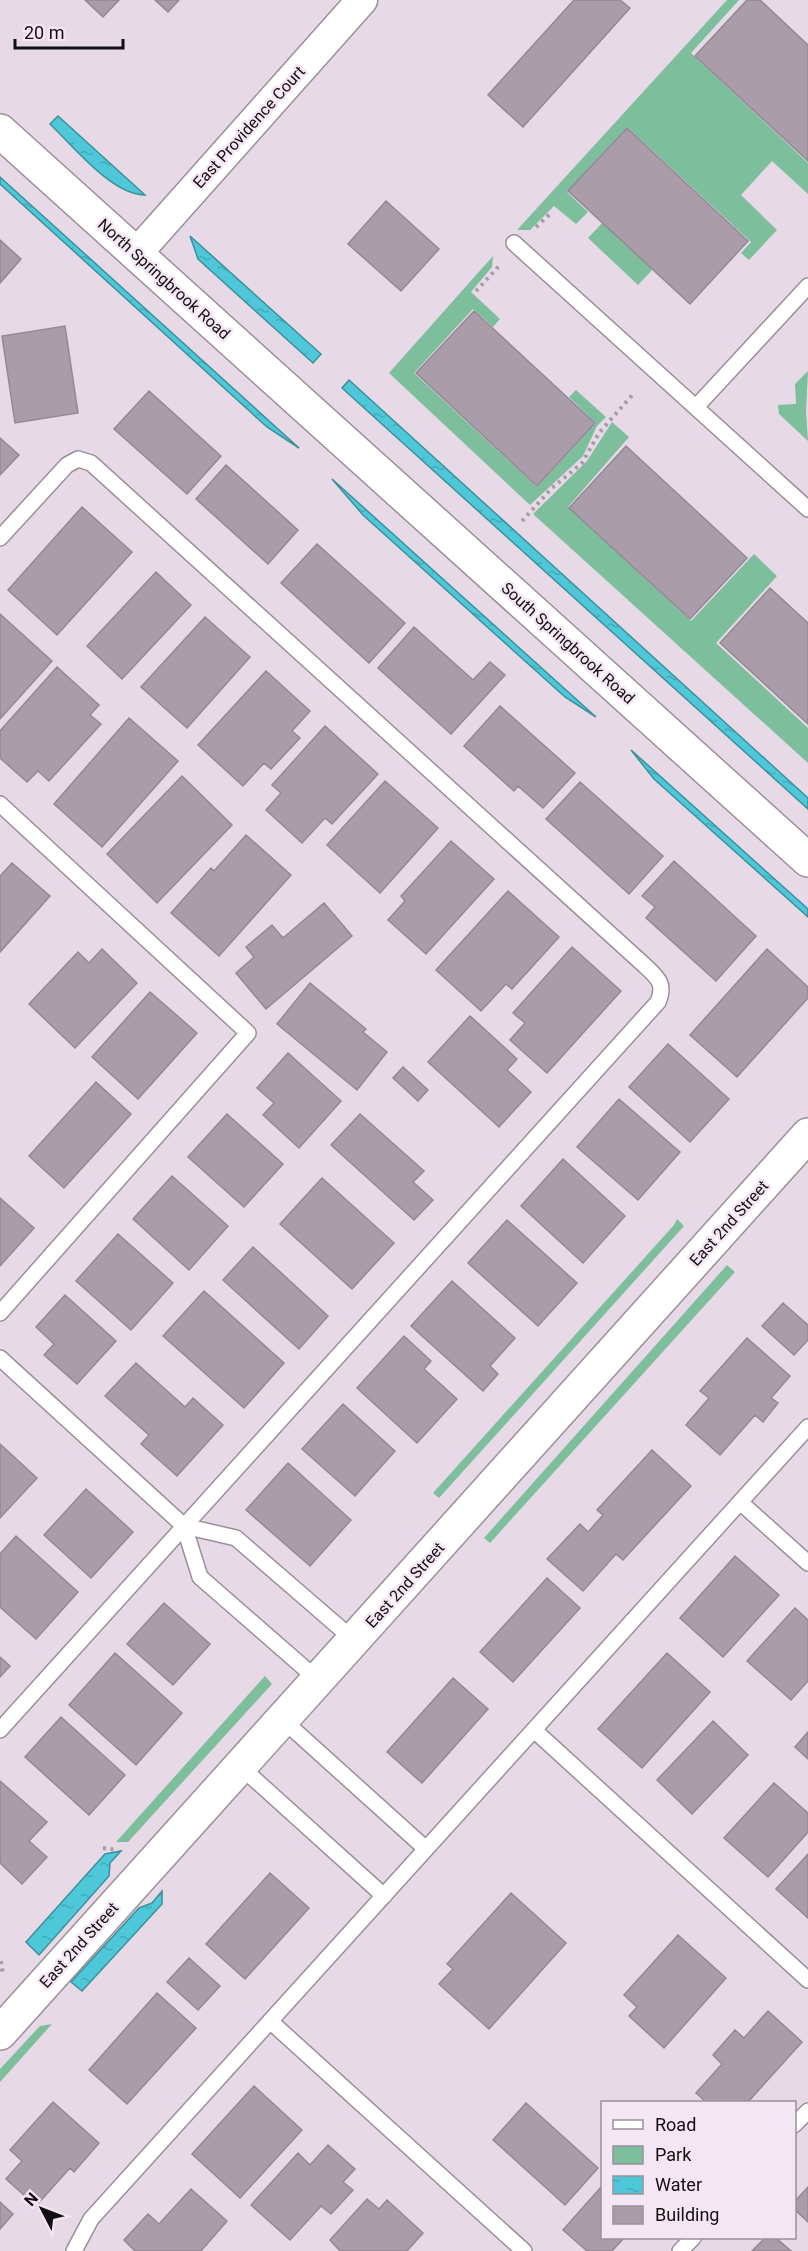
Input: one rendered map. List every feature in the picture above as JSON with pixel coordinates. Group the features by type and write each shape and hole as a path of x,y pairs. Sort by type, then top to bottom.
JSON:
{"main road":[{"name":"North Springbrook Road","path":"0,131 328,427"},
{"name":"South Springbrook Road","path":"328,427 808,860"},
{"name":"East 2nd Street","path":"0,2033 808,1135"}],"street":[{"name":"East Providence Court","path":"137,254 362,0"}],"lane":[{"path":"514,243 808,509"},
{"path":"696,407 808,286"},
{"path":"0,538 67,465 78,459 91,464 643,964 660,981 663,991 658,1002 0,1730"},
{"path":"0,804 248,1033 0,1313"},
{"path":"0,1358 184,1526 236,1538 355,1641"},
{"path":"74,2251 91,2219 808,1427"},
{"path":"740,1502 808,1563"},
{"path":"184,1526 200,1577 318,1680"},
{"path":"283,1720 426,1850"},
{"path":"534,1730 808,1980"},
{"path":"241,1767 384,1896"},
{"path":"270,2021 524,2251"},
{"path":"796,2125 808,2110"},
{"path":"680,2251 692,2239"}],"path":[{"path":"522,521 552,488 582,463 599,433 634,393"}],"green space":[{"path":"727,0 739,0 691,53 808,163 808,194 772,161 741,195 777,230 749,260 741,253 751,242 627,127 567,192 588,212 576,224 554,206 530,230 517,230"},
{"path":"604,221 654,268 638,285 588,238"},
{"path":"493,256 492,267 471,292 500,319 493,327 473,309 414,373 537,487 596,423 569,397 576,390 606,417 597,426 583,456 530,505 389,373"},
{"path":"808,371 806,411 808,441 779,414 778,405 796,404 795,384"},
{"path":"612,422 629,437 568,507 691,621 754,554 777,576 716,643 808,728 808,763 533,514 587,461"},
{"path":"677,1219 684,1226 439,1498 433,1493 674,1225"},
{"path":"727,1265 735,1272 490,1543 484,1538"},
{"path":"265,1676 272,1684 128,1842 116,1842"},
{"path":"52,2024 0,2082 0,2069 40,2026"}],"water":[{"path":"58,116 145,195 132,193 120,187 94,168 50,124"},
{"path":"0,177 299,448 267,427 0,184"},
{"path":"190,236 321,354 313,363 198,259"},
{"path":"349,380 808,798 808,809 342,388"},
{"path":"332,479 596,717 565,697 363,515"},
{"path":"631,750 808,909 808,917 654,779"},
{"path":"121,1851 110,1863 109,1876 39,1955 26,1942 105,1854"},
{"path":"162,1891 162,1904 82,1991 71,1982 139,1908 152,1903"}],"building":[{"path":"85,0 119,0 103,17"},
{"path":"155,0 179,0 168,12"},
{"path":"574,0 620,0 630,8 523,127 488,95"},
{"path":"747,0 760,0 808,45 808,161 695,56"},
{"path":"627,128 748,241 690,304 568,191"},
{"path":"386,201 439,249 401,291 348,244"},
{"path":"0,240 21,259 0,283"},
{"path":"474,311 595,423 537,486 416,373"},
{"path":"65,326 78,413 15,423 2,336"},
{"path":"149,391 221,456 187,494 114,429"},
{"path":"0,438 19,455 0,475"},
{"path":"626,446 747,558 690,619 569,508"},
{"path":"226,465 298,530 268,564 196,499"},
{"path":"82,507 132,552 57,635 8,590"},
{"path":"317,544 405,623 369,663 281,583"},
{"path":"156,572 191,605 122,679 87,646"},
{"path":"770,588 808,623 808,724 720,643"},
{"path":"0,614 52,661 0,719"},
{"path":"205,617 250,657 187,728 141,687"},
{"path":"414,627 473,680 490,662 505,675 451,734 378,668"},
{"path":"57,667 99,705 90,715 101,724 49,781 38,771 27,782 0,758 0,731"},
{"path":"266,671 310,711 292,731 300,738 271,769 264,763 243,786 198,745"},
{"path":"500,706 575,773 543,808 518,786 514,791 464,746"},
{"path":"129,718 178,761 102,847 54,804"},
{"path":"325,726 378,774 332,824 325,818 302,843 266,810 281,793 272,785"},
{"path":"182,776 232,825 157,903 107,854"},
{"path":"385,781 438,828 380,893 327,845"},
{"path":"580,782 663,856 629,894 546,819"},
{"path":"246,835 291,875 219,956 171,913 211,868 214,871"},
{"path":"451,841 494,879 426,954 388,920 405,901 401,896"},
{"path":"674,861 756,936 716,981 646,918 655,907 642,896"},
{"path":"12,863 50,896 0,952 0,876"},
{"path":"508,891 559,937 512,989 506,984 481,1011 436,970"},
{"path":"324,903 352,936 266,1009 236,973 254,957 246,947 272,925 283,938"},
{"path":"572,947 621,991 547,1073 510,1040 525,1023 513,1013"},
{"path":"102,949 137,983 75,1048 29,1004 78,952 89,963"},
{"path":"767,949 808,987 808,998 737,1077 690,1035"},
{"path":"310,983 366,1029 363,1032 387,1052 357,1090 277,1024"},
{"path":"150,992 197,1033 138,1099 92,1057"},
{"path":"470,1016 517,1059 507,1070 531,1092 499,1127 428,1062"},
{"path":"668,1044 729,1099 690,1142 629,1087"},
{"path":"288,1053 341,1101 299,1148 263,1115 274,1103 257,1088"},
{"path":"403,1067 428,1090 418,1101 393,1078"},
{"path":"96,1082 131,1114 64,1188 29,1156"},
{"path":"619,1099 680,1152 638,1200 577,1147"},
{"path":"227,1114 283,1164 244,1207 188,1157"},
{"path":"360,1114 424,1171 413,1182 433,1200 414,1220 331,1145"},
{"path":"563,1159 625,1216 583,1263 521,1206"},
{"path":"172,1176 228,1226 189,1270 133,1219"},
{"path":"322,1178 394,1243 352,1289 280,1224"},
{"path":"0,1198 34,1228 0,1266"},
{"path":"507,1220 577,1283 538,1326 468,1263"},
{"path":"118,1234 173,1283 131,1330 76,1281"},
{"path":"253,1247 328,1316 299,1349 223,1280"},
{"path":"452,1281 515,1338 490,1366 498,1374 483,1391 411,1326"},
{"path":"204,1291 284,1363 244,1408 163,1336"},
{"path":"65,1295 116,1341 77,1384 44,1355 54,1344 36,1327"},
{"path":"783,1303 808,1325 808,1340 794,1355 762,1326"},
{"path":"404,1336 431,1361 424,1369 457,1399 417,1443 357,1388"},
{"path":"747,1338 790,1376 771,1398 778,1403 763,1422 755,1415 720,1455 686,1425 709,1398 700,1391"},
{"path":"136,1363 185,1407 193,1398 223,1425 177,1476 141,1444 149,1435 105,1396"},
{"path":"343,1404 395,1451 355,1496 302,1449"},
{"path":"0,1444 37,1478 0,1518"},
{"path":"652,1450 691,1486 623,1560 616,1554 583,1591 547,1559 580,1524 588,1532 603,1515 597,1510"},
{"path":"288,1463 351,1520 310,1566 246,1510"},
{"path":"86,1489 133,1532 91,1578 44,1535"},
{"path":"16,1536 78,1592 36,1639 0,1607 0,1554"},
{"path":"735,1556 779,1595 723,1657 680,1618"},
{"path":"547,1578 580,1608 513,1682 480,1652"},
{"path":"164,1603 210,1644 173,1685 127,1644"},
{"path":"795,1608 808,1620 808,1681 791,1700 747,1661"},
{"path":"115,1653 182,1713 136,1765 69,1705"},
{"path":"667,1653 710,1692 642,1768 598,1729"},
{"path":"0,1657 10,1666 0,1677"},
{"path":"453,1678 488,1709 422,1783 387,1752"},
{"path":"61,1717 125,1775 89,1815 25,1757"},
{"path":"713,1721 748,1755 692,1814 657,1780"},
{"path":"808,1732 808,1759 795,1747"},
{"path":"0,1781 47,1822 29,1841 47,1857 22,1884 0,1863"},
{"path":"774,1783 808,1813 808,1832 768,1877 724,1838"},
{"path":"808,1854 808,1918 776,1889"},
{"path":"270,1873 309,1908 245,1979 206,1944"},
{"path":"511,1893 566,1943 489,2029 439,1984 453,1969 447,1964"},
{"path":"678,1935 726,1978 664,2048 629,2016 637,2007 624,1995"},
{"path":"189,1958 220,1986 198,2010 167,1982"},
{"path":"157,1993 196,2028 127,2104 89,2070"},
{"path":"768,2011 802,2042 749,2101 705,2101 696,2093 722,2064 713,2055 735,2030 744,2038"},
{"path":"254,2086 302,2130 240,2198 192,2154"},
{"path":"53,2102 99,2143 74,2172 70,2168 36,2206 6,2179 22,2161 10,2150"},
{"path":"526,2103 598,2168 565,2205 493,2140"},
{"path":"328,2145 355,2169 343,2182 353,2190 331,2214 321,2206 290,2240 251,2205 298,2153 310,2165"},
{"path":"601,2187 601,2239 623,2239 612,2251 587,2251 563,2230"},
{"path":"808,2187 808,2222 796,2211 796,2200"},
{"path":"191,2189 227,2221 201,2251 135,2251 124,2240 148,2214 159,2224"},
{"path":"367,2199 379,2209 387,2200 423,2233 407,2251 340,2251 330,2240"},
{"path":"0,2202 13,2214 0,2229"},
{"path":"764,2239 777,2239 791,2251 752,2251"}]}
